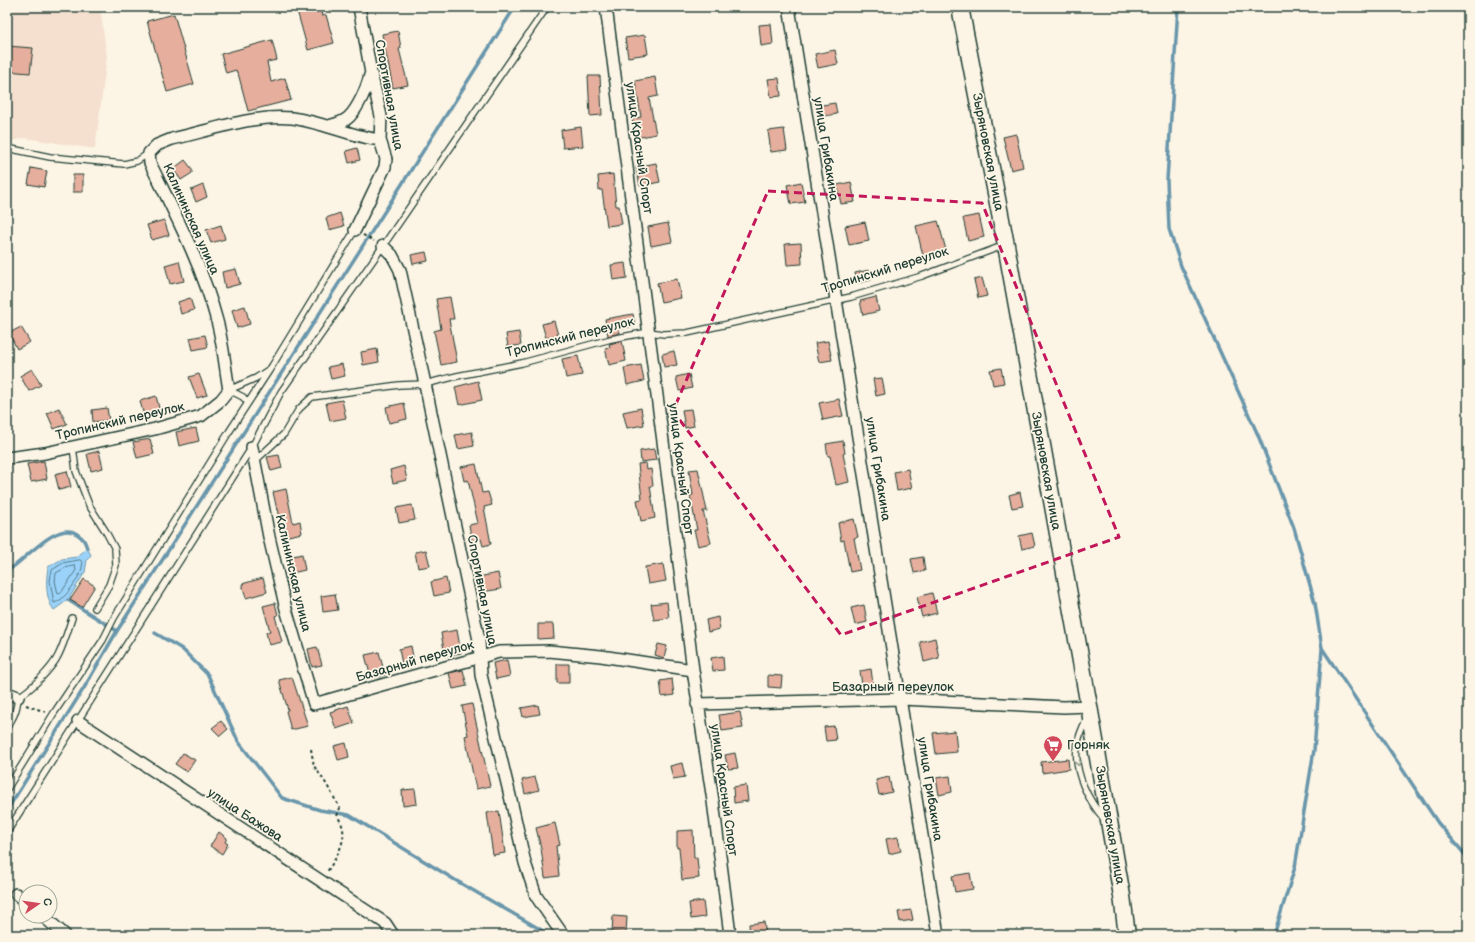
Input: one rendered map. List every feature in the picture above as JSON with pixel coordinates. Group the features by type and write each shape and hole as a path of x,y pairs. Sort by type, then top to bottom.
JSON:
{"street":[{"name":"Спортивная улица","path":"359,7 371,73 381,116 380,140 386,159 385,167 360,233"},
{"name":"улица Красный Спорт","path":"606,7 692,670 713,802 730,935"},
{"name":"улица Грибакина","path":"790,7 836,301 902,699 938,935"},
{"name":"Зыряновская улица","path":"960,7 1006,245 1090,710 1122,896 1127,935"},
{"path":"328,126 339,124 349,118 367,86 371,73"},
{"path":"149,153 157,145 172,139 267,118 292,118 328,126 366,138 380,140"},
{"name":"Калининская улица","path":"149,153 150,163 186,236 217,321 229,390"},
{"name":"Спортивная улица","path":"379,244 392,255 400,270 426,384 478,640 481,675 525,863 536,896 562,934"},
{"name":"Тропинский переулок","path":"7,458 73,447 155,429 200,416 221,400 229,390"},
{"name":"Калининская улица","path":"252,447 256,460 269,538 286,610 314,704"},
{"name":"Базарный переулок","path":"314,704 499,652 549,651 601,656 692,670"},
{"path":"7,693 18,697"},
{"name":"Базарный переулок","path":"697,704 902,699 1064,707 1090,710"},
{"name":"улица Бажова","path":"78,722 385,923 393,935"},
{"path":"52,924 65,935"}],"lane":[{"path":"7,832 252,447 281,392 379,244 547,7"},
{"path":"7,148 50,157 124,164 137,161 149,153"},
{"path":"7,789 54,713 102,640 114,618 248,403 360,233"},
{"name":"Тропинский переулок","path":"256,460 284,434 299,409 312,397 399,385 426,384 457,376 522,364 611,339 649,332 664,334 687,333 836,301 922,276 1006,245"},
{"path":"229,390 256,378 272,366"},
{"path":"229,390 243,397 248,403"},
{"path":"73,447 76,471 89,505 115,549 116,565 112,578 95,608"},
{"path":"7,727 17,709 18,697 26,693 37,682 58,656 72,618"},
{"path":"1090,710 1080,733 1076,749 1078,767 1085,790 1095,809 1110,827"}],"path":[{"path":"360,233 379,244"},
{"path":"18,697 26,706 54,713"},
{"path":"311,749 314,766 340,808 337,816 343,827 343,841 339,852 322,881"}],"highlighted area":[{"path":"768,191 982,203 1119,537 841,635 673,411"}],"shaded area":[{"path":"7,7 100,7 107,57 95,149 25,138 7,142"}],"water":[{"path":"87,548 91,555 87,560 85,572 68,600 54,610 51,606 48,595 48,567 62,559 77,557"}],"building":[{"path":"296,7 320,7 322,16 326,15 334,43 308,50"},
{"path":"174,14 194,84 167,92 147,21"},
{"path":"771,24 773,44 761,46 759,25"},
{"path":"398,31 401,48 399,49 408,85 393,88 382,34"},
{"path":"645,35 648,54 628,57 625,38"},
{"path":"272,40 277,60 267,62 271,82 285,78 291,100 248,111 238,73 236,70 226,73 221,54"},
{"path":"7,46 33,48 30,73 7,71"},
{"path":"835,50 838,64 818,68 815,54"},
{"path":"588,76 600,76 602,115 590,116"},
{"path":"655,77 658,96 649,98 656,134 636,138 632,119 641,117 635,81"},
{"path":"779,78 781,96 771,97 768,79"},
{"path":"835,103 837,114 818,117 816,106"},
{"path":"581,127 583,146 563,148 561,130"},
{"path":"784,129 787,150 771,152 768,131"},
{"path":"1016,134 1023,167 1011,170 1003,137"},
{"path":"357,148 360,160 349,163 346,151"},
{"path":"185,160 192,169 192,173 181,180 173,169"},
{"path":"656,163 660,182 640,186 636,167"},
{"path":"31,168 47,171 44,187 28,184"},
{"path":"613,174 616,206 619,206 622,224 607,226 602,190 599,190 598,176"},
{"path":"73,175 83,175 83,192 73,192"},
{"path":"801,182 805,202 791,204 787,185"},
{"path":"851,182 855,202 841,204 837,185"},
{"path":"203,185 207,197 196,202 191,190"},
{"path":"340,213 344,226 329,230 326,218"},
{"path":"979,215 984,237 968,241 963,218"},
{"path":"164,220 169,235 152,240 147,225"},
{"path":"938,221 946,250 923,256 916,226"},
{"path":"865,222 869,241 849,245 845,226"},
{"path":"668,223 672,242 651,246 648,227"},
{"path":"221,225 225,239 211,243 206,230"},
{"path":"801,243 802,264 787,265 785,244"},
{"path":"426,252 428,261 413,264 411,255"},
{"path":"179,261 184,281 170,284 165,265"},
{"path":"625,263 627,278 613,280 611,265"},
{"path":"236,269 240,284 225,288 222,272"},
{"path":"869,270 871,280 857,283 855,273"},
{"path":"982,278 987,296 978,298 974,280"},
{"path":"677,279 681,298 661,302 657,283"},
{"path":"450,297 454,319 449,319 457,362 441,365 434,331 441,329 436,299"},
{"path":"876,297 879,311 863,315 860,301"},
{"path":"190,298 194,310 181,314 178,302"},
{"path":"245,306 250,324 237,328 232,310"},
{"path":"633,314 635,326 619,329 620,333 608,336 605,319"},
{"path":"554,321 558,335 546,338 542,324"},
{"path":"21,327 30,342 17,349 9,333"},
{"path":"519,332 521,345 508,347 506,334"},
{"path":"205,335 208,347 193,350 190,338"},
{"path":"622,341 626,361 609,365 605,348 610,347 609,344"},
{"path":"828,341 832,360 819,362 815,343"},
{"path":"377,349 379,362 363,365 361,352"},
{"path":"674,351 677,365 664,367 662,354"},
{"path":"578,356 582,375 566,378 562,359"},
{"path":"342,364 345,376 331,379 328,367"},
{"path":"641,365 644,381 627,385 624,368"},
{"path":"1001,368 1004,383 993,385 990,370"},
{"path":"32,369 41,385 29,391 20,376"},
{"path":"199,374 207,395 197,398 189,377"},
{"path":"689,374 692,388 679,391 676,377"},
{"path":"882,378 885,394 876,396 873,379"},
{"path":"478,381 482,400 459,405 455,387"},
{"path":"156,396 160,412 144,416 140,401"},
{"path":"839,399 843,416 823,420 819,403"},
{"path":"342,400 346,418 330,421 326,403"},
{"path":"404,403 407,419 389,423 386,407"},
{"path":"59,408 67,424 54,429 47,413"},
{"path":"107,408 109,420 93,422 92,410"},
{"path":"641,408 644,425 627,428 623,412"},
{"path":"691,409 694,426 685,428 682,410"},
{"path":"196,428 199,441 179,446 176,432"},
{"path":"472,432 474,446 458,449 455,435"},
{"path":"150,439 154,454 137,458 133,442"},
{"path":"843,441 845,453 843,454 849,482 836,485 826,444"},
{"path":"654,449 656,460 641,462 640,451"},
{"path":"99,451 103,468 91,471 87,454"},
{"path":"279,455 282,468 271,471 267,457"},
{"path":"44,461 47,479 31,482 27,464"},
{"path":"646,463 647,470 651,469 653,486 650,486 655,518 641,521 637,500 642,499 638,464"},
{"path":"476,464 482,493 488,492 492,505 484,507 491,544 483,546 481,539 472,541 469,525 478,523 468,480 464,481 461,467"},
{"path":"404,466 407,480 393,483 390,470"},
{"path":"698,469 707,511 703,511 711,543 698,546 694,530 697,530 690,495 693,495 689,470"},
{"path":"908,469 912,488 897,491 894,472"},
{"path":"67,471 71,487 59,490 55,474"},
{"path":"286,489 293,523 300,521 302,533 284,537 273,492"},
{"path":"1020,492 1023,506 1012,508 1009,495"},
{"path":"412,505 415,520 399,523 396,508"},
{"path":"854,519 858,537 854,538 860,570 850,572 844,540 841,541 838,523"},
{"path":"1032,533 1035,546 1022,549 1019,536"},
{"path":"426,550 430,566 418,568 415,552"},
{"path":"302,554 305,570 292,573 289,557"},
{"path":"923,557 925,571 914,573 911,559"},
{"path":"663,564 666,581 648,584 645,567"},
{"path":"498,573 501,589 481,592 478,577"},
{"path":"263,578 267,592 246,598 242,584"},
{"path":"446,578 449,593 434,596 431,582"},
{"path":"84,579 95,586 82,607 70,600"},
{"path":"932,593 937,613 922,617 917,597"},
{"path":"335,594 338,610 323,612 321,596"},
{"path":"667,602 669,618 654,620 651,604"},
{"path":"275,603 278,615 275,616 282,642 269,645 266,632 270,631 263,606"},
{"path":"864,605 867,622 855,625 851,608"},
{"path":"718,617 720,629 708,632 706,620"},
{"path":"538,624 553,624 554,638 538,639"},
{"path":"457,630 461,653 445,656 441,633"},
{"path":"935,638 939,658 924,662 920,642"},
{"path":"658,644 667,646 664,658 655,655"},
{"path":"411,646 414,662 402,664 399,649"},
{"path":"317,647 322,665 312,667 308,649"},
{"path":"379,652 385,675 371,678 365,655"},
{"path":"723,656 724,670 713,671 711,658"},
{"path":"507,660 510,676 496,679 493,663"},
{"path":"557,664 569,664 569,683 557,683"},
{"path":"871,669 873,684 862,685 860,671"},
{"path":"463,670 467,686 453,689 449,673"},
{"path":"768,675 782,676 781,688 768,687"},
{"path":"292,677 308,726 291,730 286,711 288,710 279,680"},
{"path":"672,679 674,695 662,697 660,681"},
{"path":"472,704 490,786 476,789 465,736 468,735 462,706"},
{"path":"538,705 540,714 523,717 521,708"},
{"path":"348,706 354,723 336,729 330,712"},
{"path":"740,712 743,728 722,731 719,715"},
{"path":"221,721 228,729 220,736 212,728"},
{"path":"834,726 836,740 826,741 824,727"},
{"path":"955,731 957,752 936,754 933,733"},
{"path":"346,743 349,757 338,760 334,746"},
{"path":"183,753 195,760 187,772 175,764"},
{"path":"735,753 738,768 728,769 725,755"},
{"path":"1068,759 1069,769 1042,773 1041,762"},
{"path":"682,763 685,777 673,779 670,766"},
{"path":"950,776 952,792 939,795 936,778"},
{"path":"535,777 539,790 525,794 522,780"},
{"path":"889,777 892,792 879,795 876,780"},
{"path":"746,785 748,801 734,803 733,787"},
{"path":"415,789 417,804 403,806 402,790"},
{"path":"499,811 505,853 493,855 487,813"},
{"path":"555,823 560,845 556,846 559,876 545,878 541,848 536,828"},
{"path":"693,830 694,858 697,858 699,878 682,880 679,848 677,848 677,831"},
{"path":"219,832 227,838 225,842 228,844 222,854 210,846"},
{"path":"898,837 901,851 889,854 886,839"},
{"path":"970,873 973,889 955,892 952,876"},
{"path":"703,901 705,917 691,919 689,903"},
{"path":"911,910 913,920 900,922 898,912"},
{"path":"613,916 627,917 626,933 612,932"},
{"path":"764,922 766,935 750,935 749,924"}],"waterway":[{"path":"7,810 84,688 117,631 515,7"},
{"path":"1178,7 1167,180 1169,229 1181,266 1258,435 1294,528 1315,603 1322,648 1438,823 1468,858"},
{"path":"7,571 40,544 60,532 69,531 77,534 84,540 87,548"},
{"path":"68,600 117,631"},
{"path":"155,633 182,649 208,675 238,741 282,798 320,810 349,815 455,880 550,935 554,935"},
{"path":"1274,935 1295,867 1314,750 1322,649"}],"place":[{"name":"Горняк","path":"1053,762"}]}
